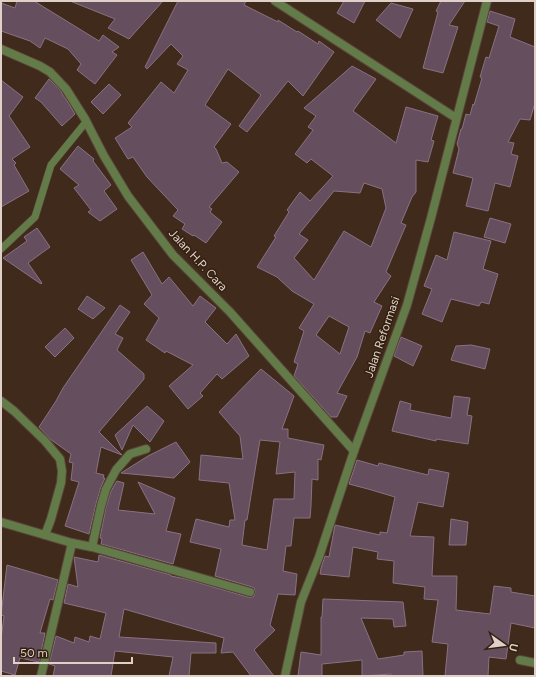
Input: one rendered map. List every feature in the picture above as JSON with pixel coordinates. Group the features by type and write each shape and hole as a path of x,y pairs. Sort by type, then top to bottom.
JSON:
{"street":[{"path":"275,1 456,118"},
{"name":"Jalan Reformasi","path":"285,676 301,602 319,557 354,451 407,305 487,1"},
{"name":"Jalan H.P. Cara","path":"1,49 50,72 66,89 128,196 173,255 230,312 354,451"},
{"path":"1,401 14,411 40,436 60,459 62,471 61,483 51,520 45,535"},
{"path":"92,547 106,489 116,470 130,454 146,449"},
{"path":"1,522 250,592"},
{"path":"41,676 72,542"},
{"path":"520,660 535,663"}],"lane":[{"path":"1,249 35,217 51,165 86,122"}],"building":[{"path":"17,1 34,1 99,41 103,35 119,47 112,52 117,55 95,84 77,70 81,64 68,49 45,38 40,48 30,41 1,31 1,3 15,8"},
{"path":"70,1 163,1 129,39 108,28 115,19"},
{"path":"178,1 246,1 244,5 278,22 278,20 318,44 319,41 334,52 303,96 288,81 247,132 239,126 261,95 228,69 205,105 231,124 214,147 222,163 227,162 239,172 209,207 212,209 210,212 222,222 206,243 182,229 185,224 173,216 178,210 147,177 133,157 128,159 115,138 132,127 128,123 161,82 174,93 188,70 177,64 183,56 171,44 147,69 145,67"},
{"path":"344,1 365,1 354,23 337,13"},
{"path":"441,1 465,1 449,25 458,27 443,73 423,68 438,12 436,11"},
{"path":"391,3 413,9 400,38 376,20"},
{"path":"490,11 515,19 510,37 535,47 535,103 530,120 520,119 508,142 514,143 511,154 518,156 510,187 495,183 488,211 466,206 473,178 453,173 459,149 457,144 461,129 466,114 470,115 473,104 474,105 482,78 480,77 486,57 489,58 499,26 487,22"},
{"path":"352,66 376,79 353,111 396,143 406,107 438,116 431,140 434,141 428,162 416,160 416,192 412,197 401,223 406,225 386,272 391,276 374,302 382,306 370,333 365,331 357,357 337,393 347,396 337,417 331,417 294,376 298,364 294,362 304,331 299,328 314,304 292,291 277,277 257,267 276,237 274,236 289,212 287,210 300,192 310,201 333,176 311,159 307,163 295,154 313,130 308,127 316,116 304,108","holes":["364,183 382,189 386,208 371,247 344,231 314,280 294,258 308,240 299,234 334,191 360,193","329,316 349,327 340,354 316,335"]},
{"path":"49,79 62,92 75,114 62,126 41,102 35,98"},
{"path":"1,80 23,97 9,116 30,147 12,159 16,163 14,165 29,191 1,207"},
{"path":"109,84 121,95 103,114 91,102"},
{"path":"78,146 94,159 93,161 111,185 104,191 117,209 100,221 88,212 91,210 74,188 79,185 60,169"},
{"path":"490,218 511,224 505,243 484,237"},
{"path":"37,228 50,247 28,263 42,283 41,284 3,258 27,241 24,237"},
{"path":"454,232 491,241 483,269 498,274 489,304 481,302 479,306 451,299 442,322 422,314 432,289 424,286 436,255 447,260"},
{"path":"143,252 162,284 169,277 193,306 200,296 216,308 205,322 227,344 236,334 249,356 222,379 217,374 200,393 203,396 188,409 169,386 193,365 166,351 165,353 146,340 159,318 144,304 152,295 131,260"},
{"path":"87,296 105,308 93,319 78,309"},
{"path":"120,305 130,312 115,334 123,338 117,350 144,374 144,379 99,432 122,455 101,447 96,473 104,475 103,478 105,478 96,504 89,534 65,526 79,482 71,480 73,463 69,462 71,454 50,439 39,427 63,388"},
{"path":"65,328 74,338 55,357 45,347"},
{"path":"401,337 422,346 413,366 394,356"},
{"path":"471,345 490,349 485,369 451,360 456,346"},
{"path":"261,369 294,396 282,429 288,429 288,438 324,445 321,460 318,459 318,480 312,479 310,518 294,518 291,546 286,546 283,571 297,574 295,595 278,594 270,625 275,630 254,650 274,676 251,676 233,652 221,653 224,638 124,609 119,637 216,643 216,653 191,653 189,676 169,676 173,657 115,651 111,676 53,676 55,666 49,664 56,636 74,643 75,637 89,642 90,636 100,639 106,613 64,603 68,584 78,587 74,557 98,562 99,555 248,597 254,596 254,588 215,576 221,549 190,542 196,519 229,527 230,520 235,520 229,483 199,480 201,455 243,459 240,436 219,412","holes":["260,440 280,442 276,474 295,472 294,499 274,499 267,550 242,545 245,520 247,520"]},
{"path":"454,396 470,398 467,415 472,416 468,444 436,439 436,441 392,431 400,401 411,404 410,410 451,418"},
{"path":"147,406 164,421 150,442 133,425 122,450 115,435"},
{"path":"176,442 190,462 174,478 121,473 148,456"},
{"path":"357,460 378,466 379,463 428,475 429,469 449,473 443,507 418,502 410,536 434,537 432,576 457,576 456,610 490,614 494,586 511,588 511,592 535,596 535,628 511,623 506,659 489,657 488,676 445,676 448,644 432,642 438,600 424,599 425,587 393,583 394,561 377,559 378,552 353,547 349,577 320,574 325,556 329,557 335,525 380,535 380,532 387,533 395,497 349,484"},
{"path":"117,481 124,483 118,510 155,514 138,482 175,498 166,531 181,534 173,564 101,544 102,539 100,538 106,507 111,491"},
{"path":"451,519 468,522 466,545 449,545"},
{"path":"7,565 58,580 53,600 50,599 40,633 45,633 39,662 20,658 15,675 1,671 1,639 4,616 1,615"},
{"path":"323,599 403,602 406,626 394,627 393,619 361,618 378,659 404,655 404,652 422,651 423,676 391,676 391,674 362,676 362,660 322,664 322,676 298,676 301,652 321,655 321,617"}]}
